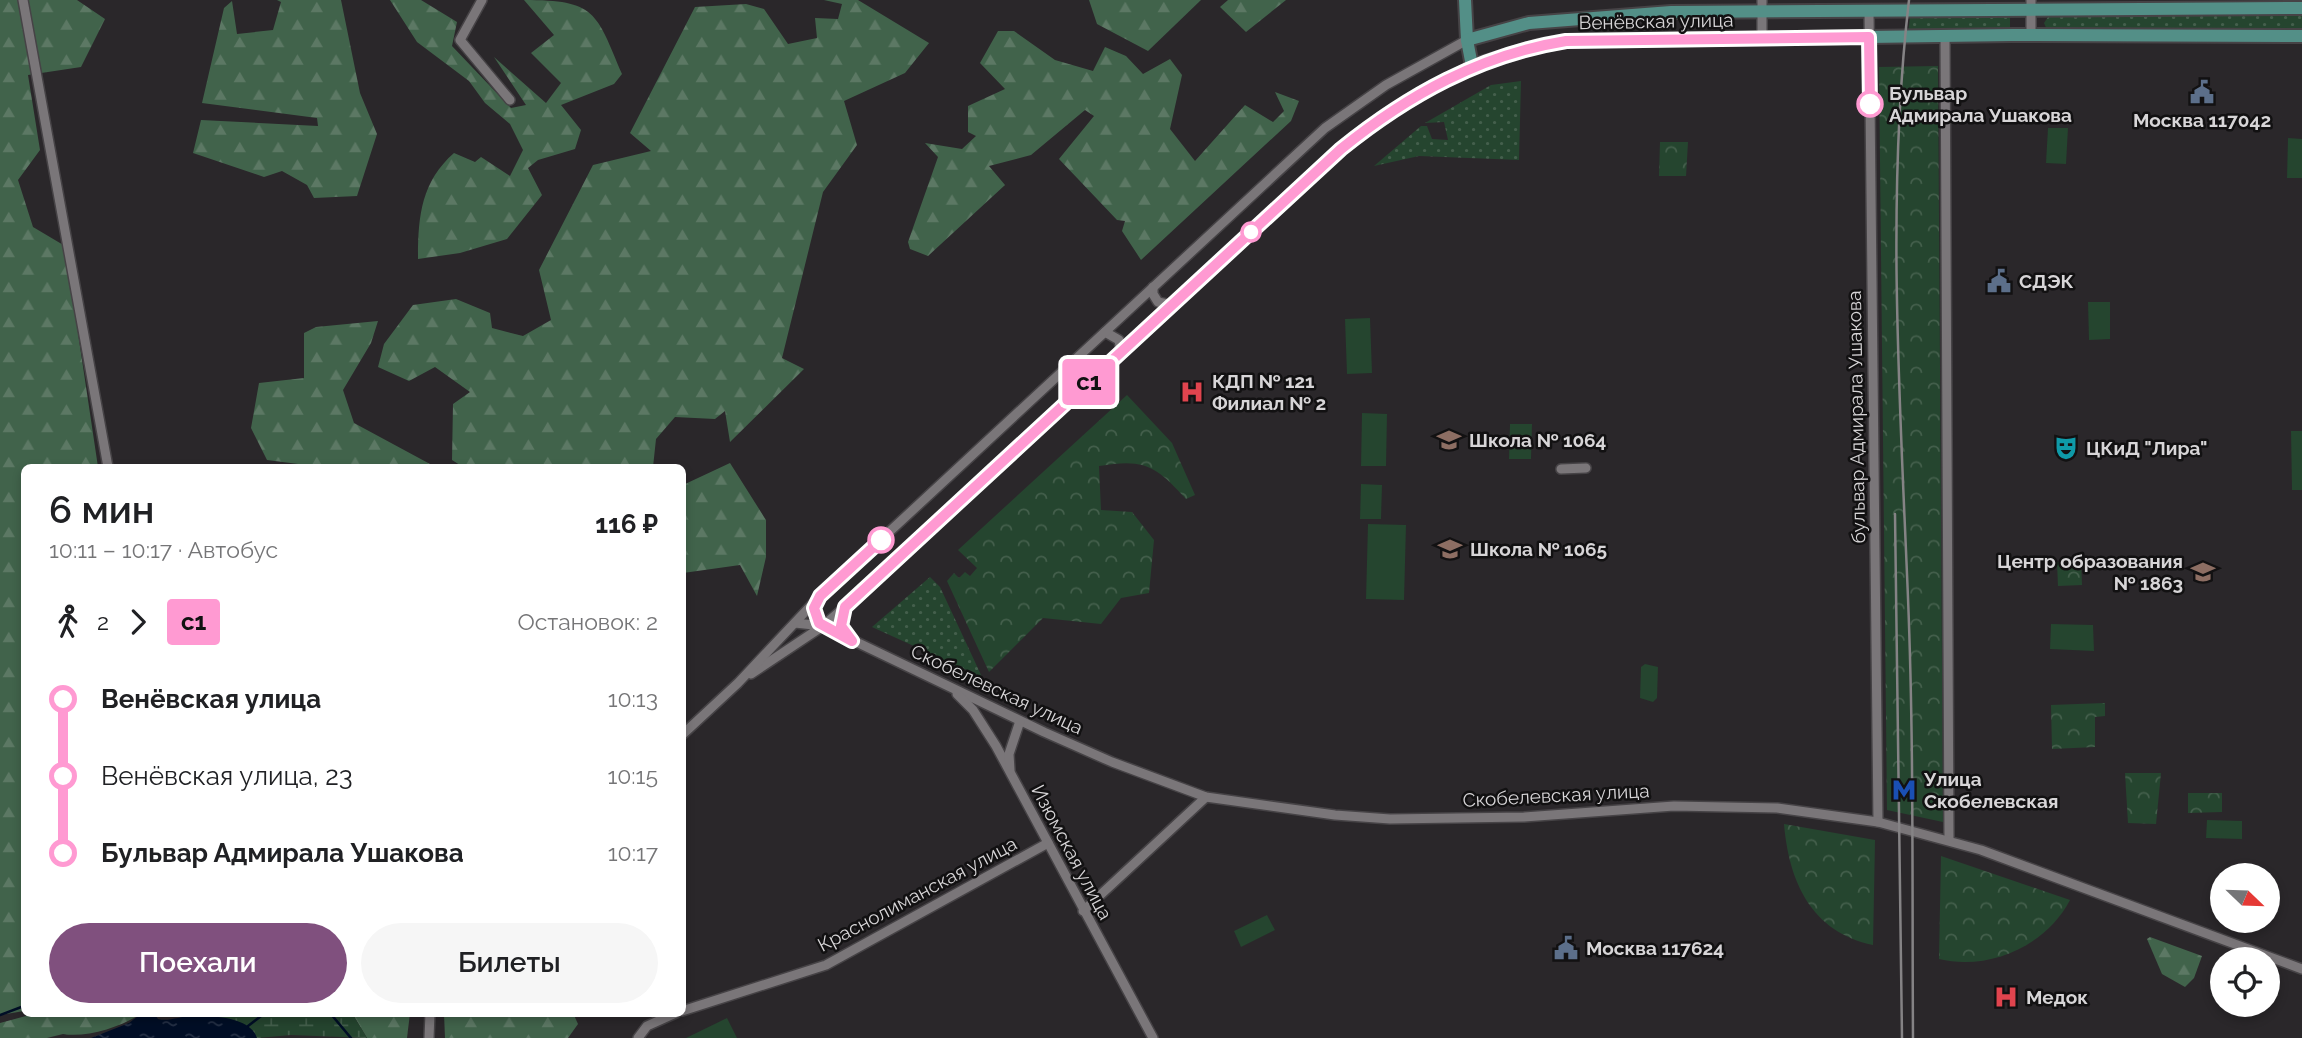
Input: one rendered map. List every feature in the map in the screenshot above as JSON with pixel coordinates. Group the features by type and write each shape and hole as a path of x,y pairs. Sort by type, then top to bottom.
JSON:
{"main road":[{"path":"1465,0 1467,40 1472,66"},
{"name":"Венёвская улица","path":"1467,40 1530,23 1582,16 1762,6 1869,12 2031,5 2302,8"},
{"name":"Венёвская улица","path":"1472,66 1538,46 1566,41 2031,35 2302,36"}],"street":[{"path":"23,0 107,464"},
{"path":"482,0 460,40 510,100"},
{"path":"2031,5 2031,35"},
{"path":"1762,6 1762,39"},
{"name":"бульвар Адмирала Ушакова","path":"1869,12 1878,822"},
{"path":"1945,36 1949,840"},
{"name":"Венёвская улица","path":"686,730 738,683 820,596 1354,105 1467,40"},
{"name":"Венёвская улица","path":"738,683 823,626 845,607 1341,149 1386,113 1472,66"},
{"path":"1153,287 1153,294 1158,302 1172,305"},
{"path":"1105,332 1119,340 1121,352"},
{"path":"1561,469 1586,468"},
{"path":"820,596 814,614 823,626"},
{"path":"845,607 841,626 852,641"},
{"path":"794,623 823,626"},
{"name":"Скобелевская улица","path":"823,626 1020,721 1112,762 1206,797 1335,815 1390,819 1524,817 1674,806 1767,808 1878,822 1949,840 2302,971"},
{"name":"Изюмская улица","path":"951,688 973,710 1010,772 1153,1038"},
{"path":"1010,772 1009,754 1020,721"},
{"path":"1083,911 1206,797"},
{"name":"Краснолиманская улица","path":"686,1010 826,965 1048,843"},
{"path":"429,1038 430,1017"},
{"path":"638,1038 647,1026 667,1017"}],"green space":[{"path":"0,0 77,0 105,19 81,67 28,75 40,150 18,180 33,227 65,246 98,464 21,464 21,1012 0,1015"},
{"path":"277,0 341,0 360,93 377,134 357,196 314,198 307,185 282,171 264,177 193,153 201,120 318,126 317,118 202,103 224,8 232,1 237,34 273,30 281,2"},
{"path":"390,0 421,0 457,22 452,46 511,108 526,105 494,57 546,103 561,83 531,53 554,35 524,0 566,3 580,7 599,23 606,36 622,74 614,84 561,105 581,130 575,149 538,160 528,168 542,195 507,239 460,253 418,259 424,201 434,176 443,164 454,153 475,162 481,157 510,176 523,150 510,124 485,103 469,81 417,42"},
{"path":"824,0 858,0 929,43 905,73 844,101 857,145 823,192 782,358 804,369 730,442 725,411 715,419 675,417 656,439 653,464 458,464 452,460 453,404 470,392 435,367 409,381 378,367 384,344 413,305 456,299 490,313 492,328 523,336 551,320 539,270 593,165 651,151 630,133 695,7 746,4 764,9 788,44 817,38 815,18 838,19 842,4"},
{"path":"1089,0 1201,0 1148,51 1097,24"},
{"path":"1228,0 1286,0 1246,32 1220,7"},
{"path":"2302,14 2302,30 2048,32 2044,23 2048,17"},
{"path":"1910,17 2010,17 2010,32 1908,33"},
{"path":"998,31 1014,31 1055,60 1093,71 1105,47 1126,56 1143,74 1170,59 1182,75 1170,129 1195,161 1245,105 1273,122 1284,111 1275,92 1299,101 1291,121 1141,260 1122,231 1125,221 1117,220 1059,159 1094,116 1085,110 1031,155 989,166 1005,185 928,256 910,249 908,242 938,157 925,143 962,149 976,136 968,132 968,106 1005,89 980,63"},
{"path":"1938,66 1943,822 1887,810 1879,67"},
{"path":"1521,81 1519,160 1419,156 1374,166 1421,126 1427,126 1432,139 1448,140 1444,122 1425,123 1491,85"},
{"path":"2048,128 2068,128 2066,164 2046,163"},
{"path":"2288,138 2302,139 2302,178 2287,178"},
{"path":"1660,142 1688,142 1686,176 1659,176"},
{"path":"2088,302 2110,302 2110,339 2089,340"},
{"path":"1370,318 1372,373 1347,374 1345,319"},
{"path":"378,321 371,343 343,390 354,423 430,464 298,464 267,460 251,428 259,383 304,378 304,333 316,327"},
{"path":"1127,395 1172,443 1195,495 1186,499 1157,472 1139,464 1099,466 1101,510 1132,512 1154,540 1149,593 1121,598 1101,624 1043,618 989,672 947,581 954,573 959,578 965,572 970,576 977,568 958,550"},
{"path":"1362,413 1387,414 1386,466 1361,466"},
{"path":"1510,424 1532,424 1531,459 1509,459"},
{"path":"2291,431 2302,431 2302,490 2292,490"},
{"path":"730,463 766,520 766,557 757,596 740,565 686,573 686,484"},
{"path":"1361,484 1382,485 1381,519 1360,519"},
{"path":"1368,524 1406,525 1404,600 1366,599"},
{"path":"2081,561 2082,585 2058,586 2057,562"},
{"path":"930,577 940,587 982,677 872,627"},
{"path":"2051,624 2093,625 2094,651 2050,649"},
{"path":"1645,664 1658,667 1657,698 1653,702 1640,698 1641,667"},
{"path":"2105,703 2105,716 2095,717 2095,747 2052,749 2051,705"},
{"path":"2125,773 2161,773 2156,824 2128,823"},
{"path":"2188,793 2222,793 2222,812 2188,813"},
{"path":"2207,820 2242,821 2242,839 2206,838"},
{"path":"1784,824 1875,840 1873,945 1834,929 1807,901 1791,866"},
{"path":"1941,856 2070,900 2060,916 2046,930 2014,951 1977,961 1939,959"},
{"path":"1267,915 1275,930 1241,947 1234,931"},
{"path":"2150,937 2202,956 2194,978 2185,987 2162,974 2147,939"},
{"path":"22,1017 136,1017 93,1033 63,1034 47,1038 0,1038 0,1023"},
{"path":"354,1017 410,1017 407,1038 367,1038"},
{"path":"354,1017 367,1038 291,1035 257,1038 211,1018"},
{"path":"444,1017 575,1017 578,1024 568,1038 445,1038"},
{"path":"727,1018 737,1038 686,1038"}],"water":[{"path":"137,1017 157,1017 162,1020 219,1017 247,1026 257,1038 91,1038 129,1023"}],"waterway":[{"path":"0,1015 21,1007"},
{"path":"248,1026 260,1017"},
{"path":"333,1017 351,1038"}],"railway":[{"path":"1909,0 1902,74 1896,224 1911,708 1913,1038"},
{"path":"1895,514 1902,1038"}],"bus line":[{"name":"с1","path":"881,540 820,596 814,608 819,623 852,641 841,626 841,614 845,607 1341,149 1386,113 1472,66 1538,46 1566,41 1869,37 1870,104"}],"place":[{"name":"Москва 117042","path":"2202,92"},
{"name":"Бульвар Адмирала Ушакова","path":"1870,104"},
{"name":"СДЭК","path":"1999,281"},
{"name":"КДП № 121 Филиал № 2","path":"1192,392"},
{"name":"Школа № 1064","path":"1449,440"},
{"name":"ЦКиД \"Лира\"","path":"2066,448"},
{"name":"Школа № 1065","path":"1450,549"},
{"name":"Центр образования № 1863","path":"2203,572"},
{"name":"Улица Скобелевская","path":"1904,790"},
{"name":"Москва 117624","path":"1566,948"},
{"name":"Медок","path":"2006,997"}]}
